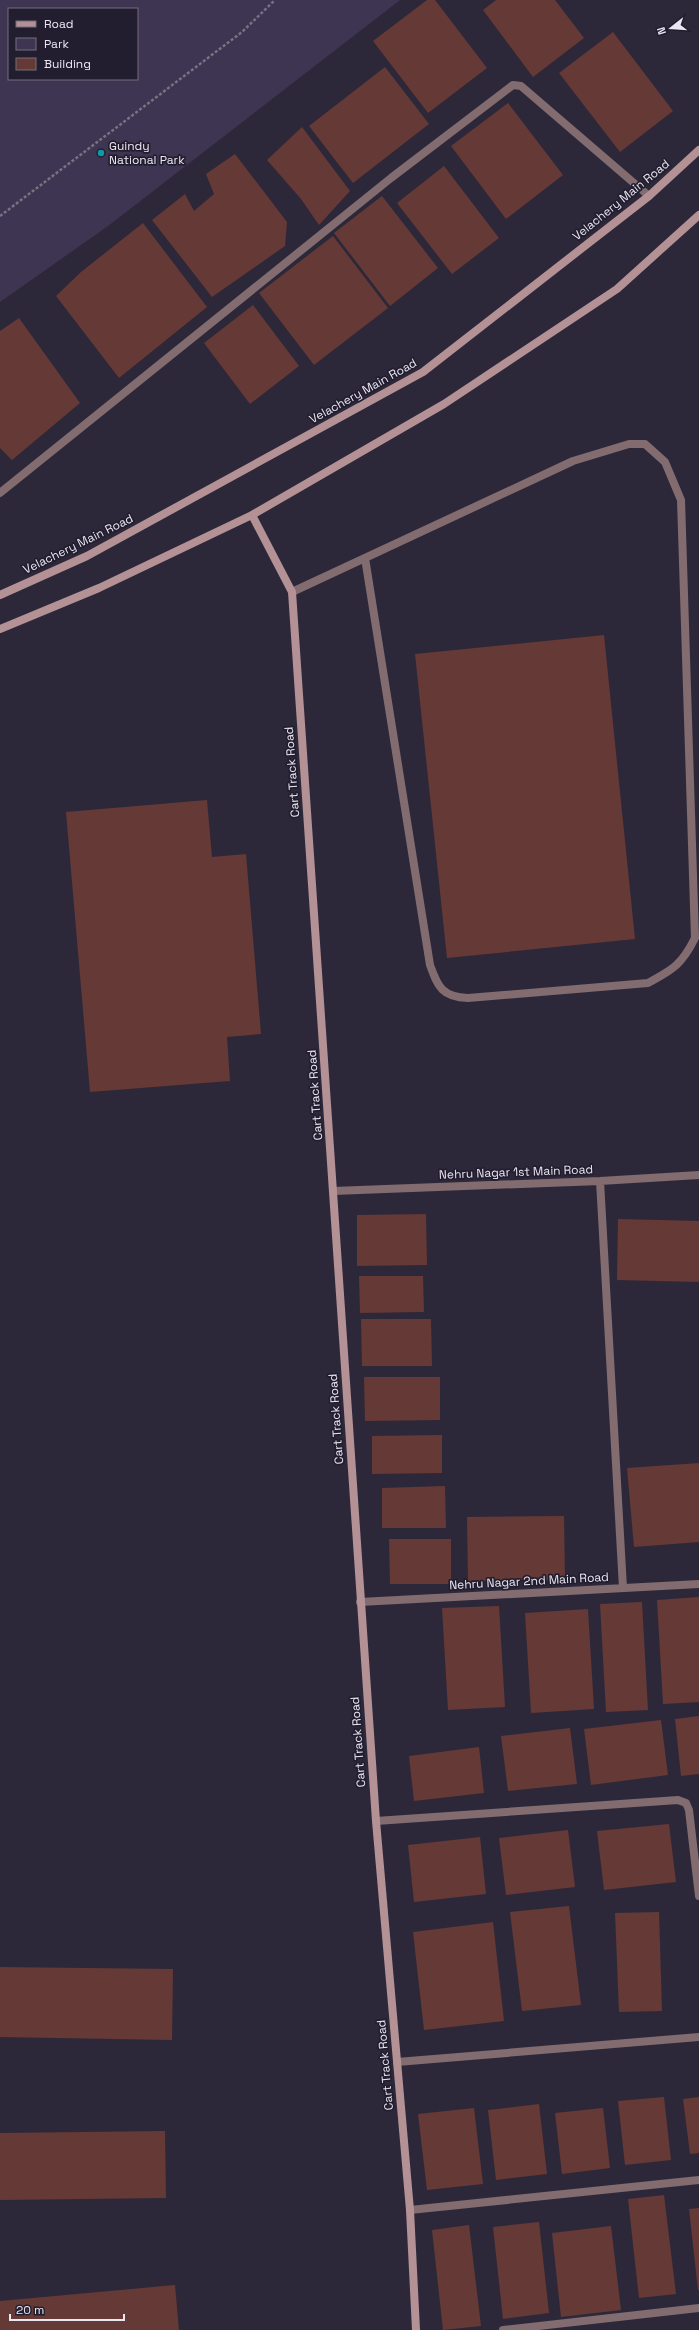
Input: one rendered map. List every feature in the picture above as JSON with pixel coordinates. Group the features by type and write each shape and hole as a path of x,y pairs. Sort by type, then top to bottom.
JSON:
{"street":[{"path":"0,493 385,183 513,85 521,86 649,196"},
{"name":"Velachery Main Road","path":"0,595 88,556 423,372 649,196 699,150"},
{"path":"0,629 99,588 252,515 444,404 617,289 699,215"},
{"path":"292,592 573,461 629,444 645,444 665,462 681,500 695,938 686,955 673,969 648,983 468,998 455,997 443,992 436,982 430,965 365,558"},
{"name":"Cart Track Road","path":"252,515 292,592 360,1602 376,1821 410,2210 416,2330"},
{"name":"Nehru Nagar 1st Main Road","path":"333,1191 600,1181 699,1175"},
{"path":"600,1181 623,1588"},
{"name":"Nehru Nagar 2nd Main Road","path":"360,1602 699,1584"},
{"path":"376,1821 678,1800 686,1803 689,1810 699,1896"},
{"path":"397,2062 699,2037"},
{"path":"410,2210 699,2180"},
{"path":"503,2330 699,2308"}],"path":[{"path":"0,216 242,32 275,0"}],"green space":[{"name":"Guindy National Park","path":"0,0 400,0 108,226 0,302"}],"building":[{"path":"427,0 435,0 487,68 428,113 373,41"},
{"path":"496,0 555,0 584,38 533,77 483,10"},
{"path":"613,32 673,111 620,152 559,73"},
{"path":"385,67 429,124 353,183 309,126"},
{"path":"508,103 563,175 506,219 451,146"},
{"path":"302,127 350,191 319,225 301,199 267,160"},
{"path":"235,154 287,222 285,246 212,297 152,220 185,194 194,211 214,194 206,174"},
{"path":"444,166 499,238 452,274 397,203"},
{"path":"382,196 438,268 390,306 334,233"},
{"path":"143,223 207,307 119,378 56,296 81,272"},
{"path":"333,236 388,308 314,365 259,293"},
{"path":"253,305 299,366 250,404 204,343"},
{"path":"19,318 80,403 12,460 0,448 0,331"},
{"path":"604,635 635,939 447,958 415,654"},
{"path":"207,800 212,857 246,854 261,1034 227,1037 230,1081 90,1092 66,812"},
{"path":"426,1214 427,1265 357,1266 357,1215"},
{"path":"618,1219 699,1221 699,1282 617,1280"},
{"path":"359,1276 423,1276 424,1312 360,1313"},
{"path":"361,1319 431,1319 432,1366 362,1366"},
{"path":"364,1377 440,1377 440,1420 365,1421"},
{"path":"442,1435 442,1473 372,1474 372,1436"},
{"path":"699,1463 699,1542 634,1547 627,1468"},
{"path":"445,1486 446,1528 382,1528 382,1488"},
{"path":"564,1516 565,1580 468,1581 467,1517"},
{"path":"389,1539 451,1539 451,1584 390,1584"},
{"path":"699,1597 699,1702 663,1704 657,1600"},
{"path":"642,1602 648,1710 606,1712 600,1604"},
{"path":"499,1606 505,1707 448,1710 442,1608"},
{"path":"588,1609 594,1709 531,1713 525,1613"},
{"path":"699,1716 699,1774 681,1776 675,1719"},
{"path":"661,1720 668,1775 591,1785 584,1729"},
{"path":"570,1728 577,1784 508,1791 501,1736"},
{"path":"479,1747 484,1793 414,1801 409,1756"},
{"path":"669,1824 676,1882 604,1890 597,1831"},
{"path":"568,1830 575,1887 506,1895 499,1838"},
{"path":"480,1837 486,1894 414,1902 408,1845"},
{"path":"569,1906 581,2005 522,2011 510,1912"},
{"path":"659,1912 662,2011 619,2012 615,1913"},
{"path":"493,1922 504,2021 424,2030 413,1932"},
{"path":"0,1967 173,1969 172,2040 0,2037"},
{"path":"664,2097 671,2160 625,2165 618,2101"},
{"path":"699,2097 699,2153 690,2154 683,2099"},
{"path":"539,2104 547,2174 496,2180 488,2110"},
{"path":"474,2108 483,2184 427,2190 418,2114"},
{"path":"603,2108 610,2168 562,2174 555,2113"},
{"path":"165,2131 166,2198 0,2200 0,2133"},
{"path":"664,2195 676,2294 639,2298 628,2199"},
{"path":"699,2208 699,2290 698,2290 689,2209"},
{"path":"539,2222 549,2313 503,2319 493,2227"},
{"path":"469,2225 481,2326 443,2330 432,2230"},
{"path":"611,2226 621,2310 561,2317 552,2233"},
{"path":"175,2285 179,2330 0,2330 0,2301"}],"place":[{"name":"Guindy National Park","path":"101,153"}]}
